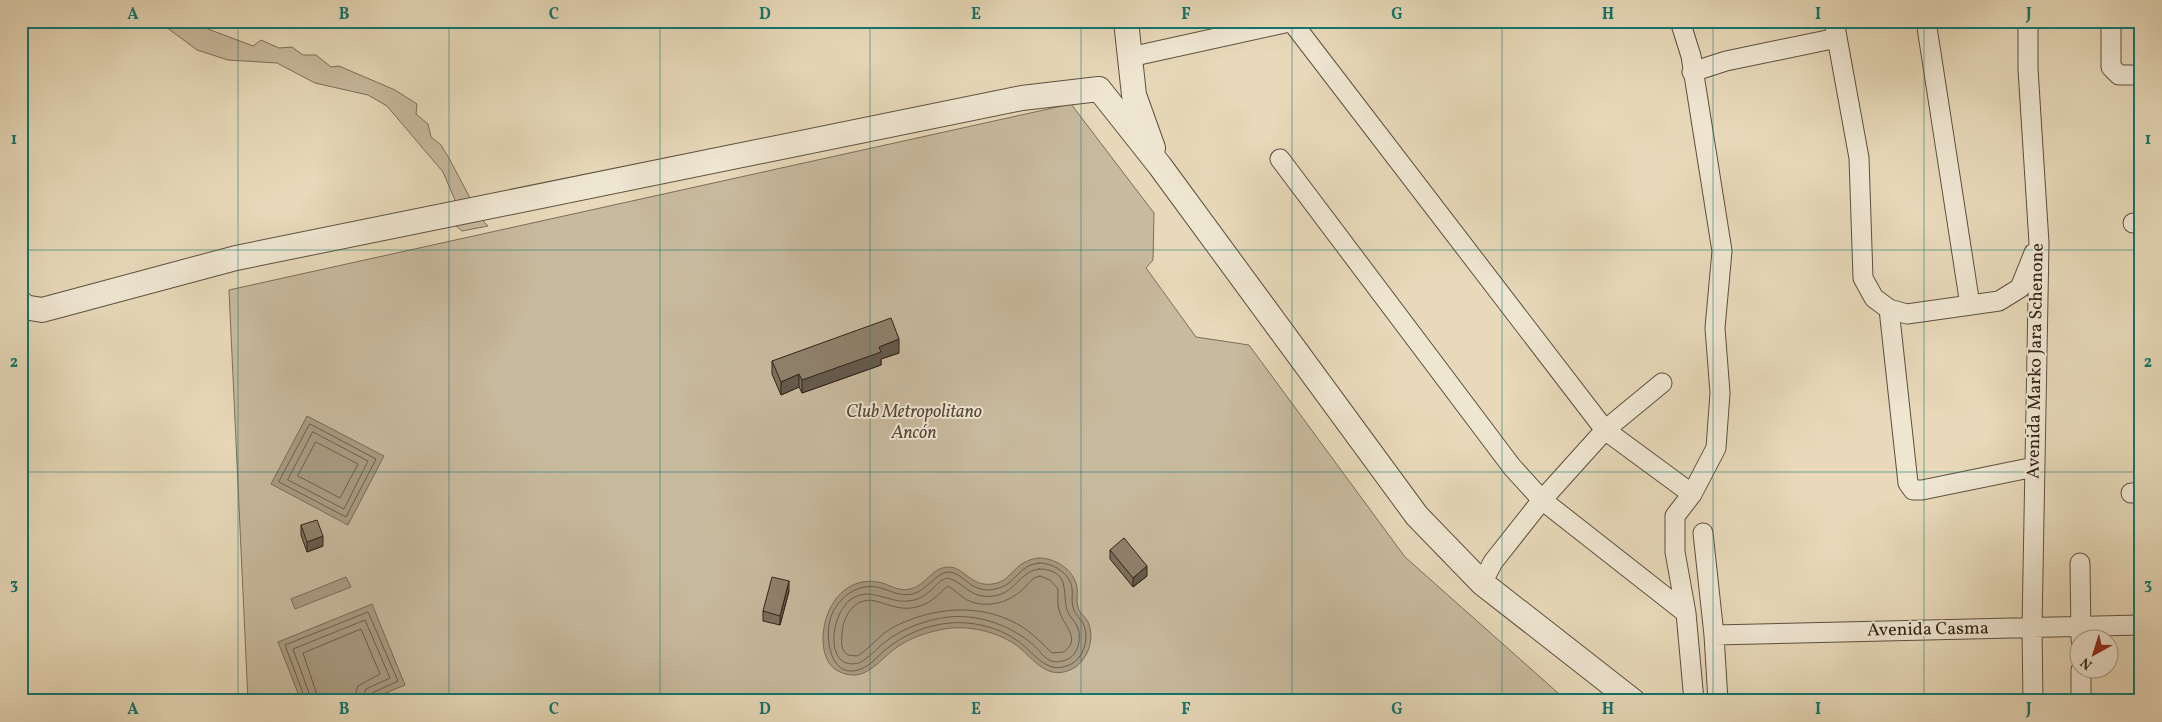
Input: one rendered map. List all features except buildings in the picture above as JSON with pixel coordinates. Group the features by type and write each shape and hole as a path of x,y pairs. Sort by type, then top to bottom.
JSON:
{"street":[{"path":"1126,21 1134,95 1160,166"},
{"path":"1680,21 1691,56 1692,72 1722,251 1715,328 1720,394 1716,448 1692,494 1675,516 1675,552 1686,613 1694,701"},
{"path":"1926,21 1970,306"},
{"name":"Avenida Marko Jara Schenone","path":"2028,21 2028,69 2039,243 2034,467 2033,701"},
{"path":"2111,21 2111,67 2119,75 2141,75"},
{"path":"1130,56 1293,22 1605,430 1692,494"},
{"path":"1692,72 1835,30 1860,158 1863,278 1874,298 1889,309 1907,314 1999,302 2020,288 2039,243"},
{"path":"22,306 42,310 236,258 1022,98 1099,89 1160,166 1416,516 1482,583 1634,701"},
{"path":"1280,159 1512,467 1542,500 1686,613"},
{"path":"1889,309 1908,483 1913,490 1922,490 2034,467"},
{"path":"1482,583 1493,562 1542,500 1605,430 1662,383"},
{"path":"1703,533 1714,635 1718,701"},
{"path":"2080,563 2081,630"},
{"name":"Avenida Casma","path":"2098,630 2141,625"},
{"name":"Avenida Casma","path":"1714,635 2032,628 2070,631"},
{"path":"2081,680 2081,701"}],"green space":[{"path":"158,21 196,21 208,29 253,46 261,40 279,48 292,47 303,55 316,55 331,67 339,66 395,90 417,104 416,114 428,124 431,137 441,145 481,219 488,226 462,231 456,226 458,207 443,172 387,106 368,95 315,83 277,63 228,60 197,50"},
{"name":"Club Metropolitano Ancón","path":"1071,104 1154,213 1153,260 1146,268 1196,337 1249,345 1405,557 1567,701 248,701 229,290"}],"water":[{"path":"307,416 384,456 348,525 271,484"},
{"path":"1039,558 1058,563 1072,576 1077,588 1079,609 1087,620 1090,629 1091,636 1088,650 1081,662 1070,670 1053,672 1039,665 1020,648 1006,639 989,632 962,628 938,630 912,639 894,649 873,668 857,675 848,675 838,671 827,660 823,638 824,625 828,613 834,601 852,585 864,582 878,582 905,590 916,587 933,573 948,567 959,570 978,583 992,584 1004,580 1023,563"},
{"path":"346,577 351,587 295,609 291,599"},
{"path":"372,604 405,685 367,701 301,701 278,642"}]}
